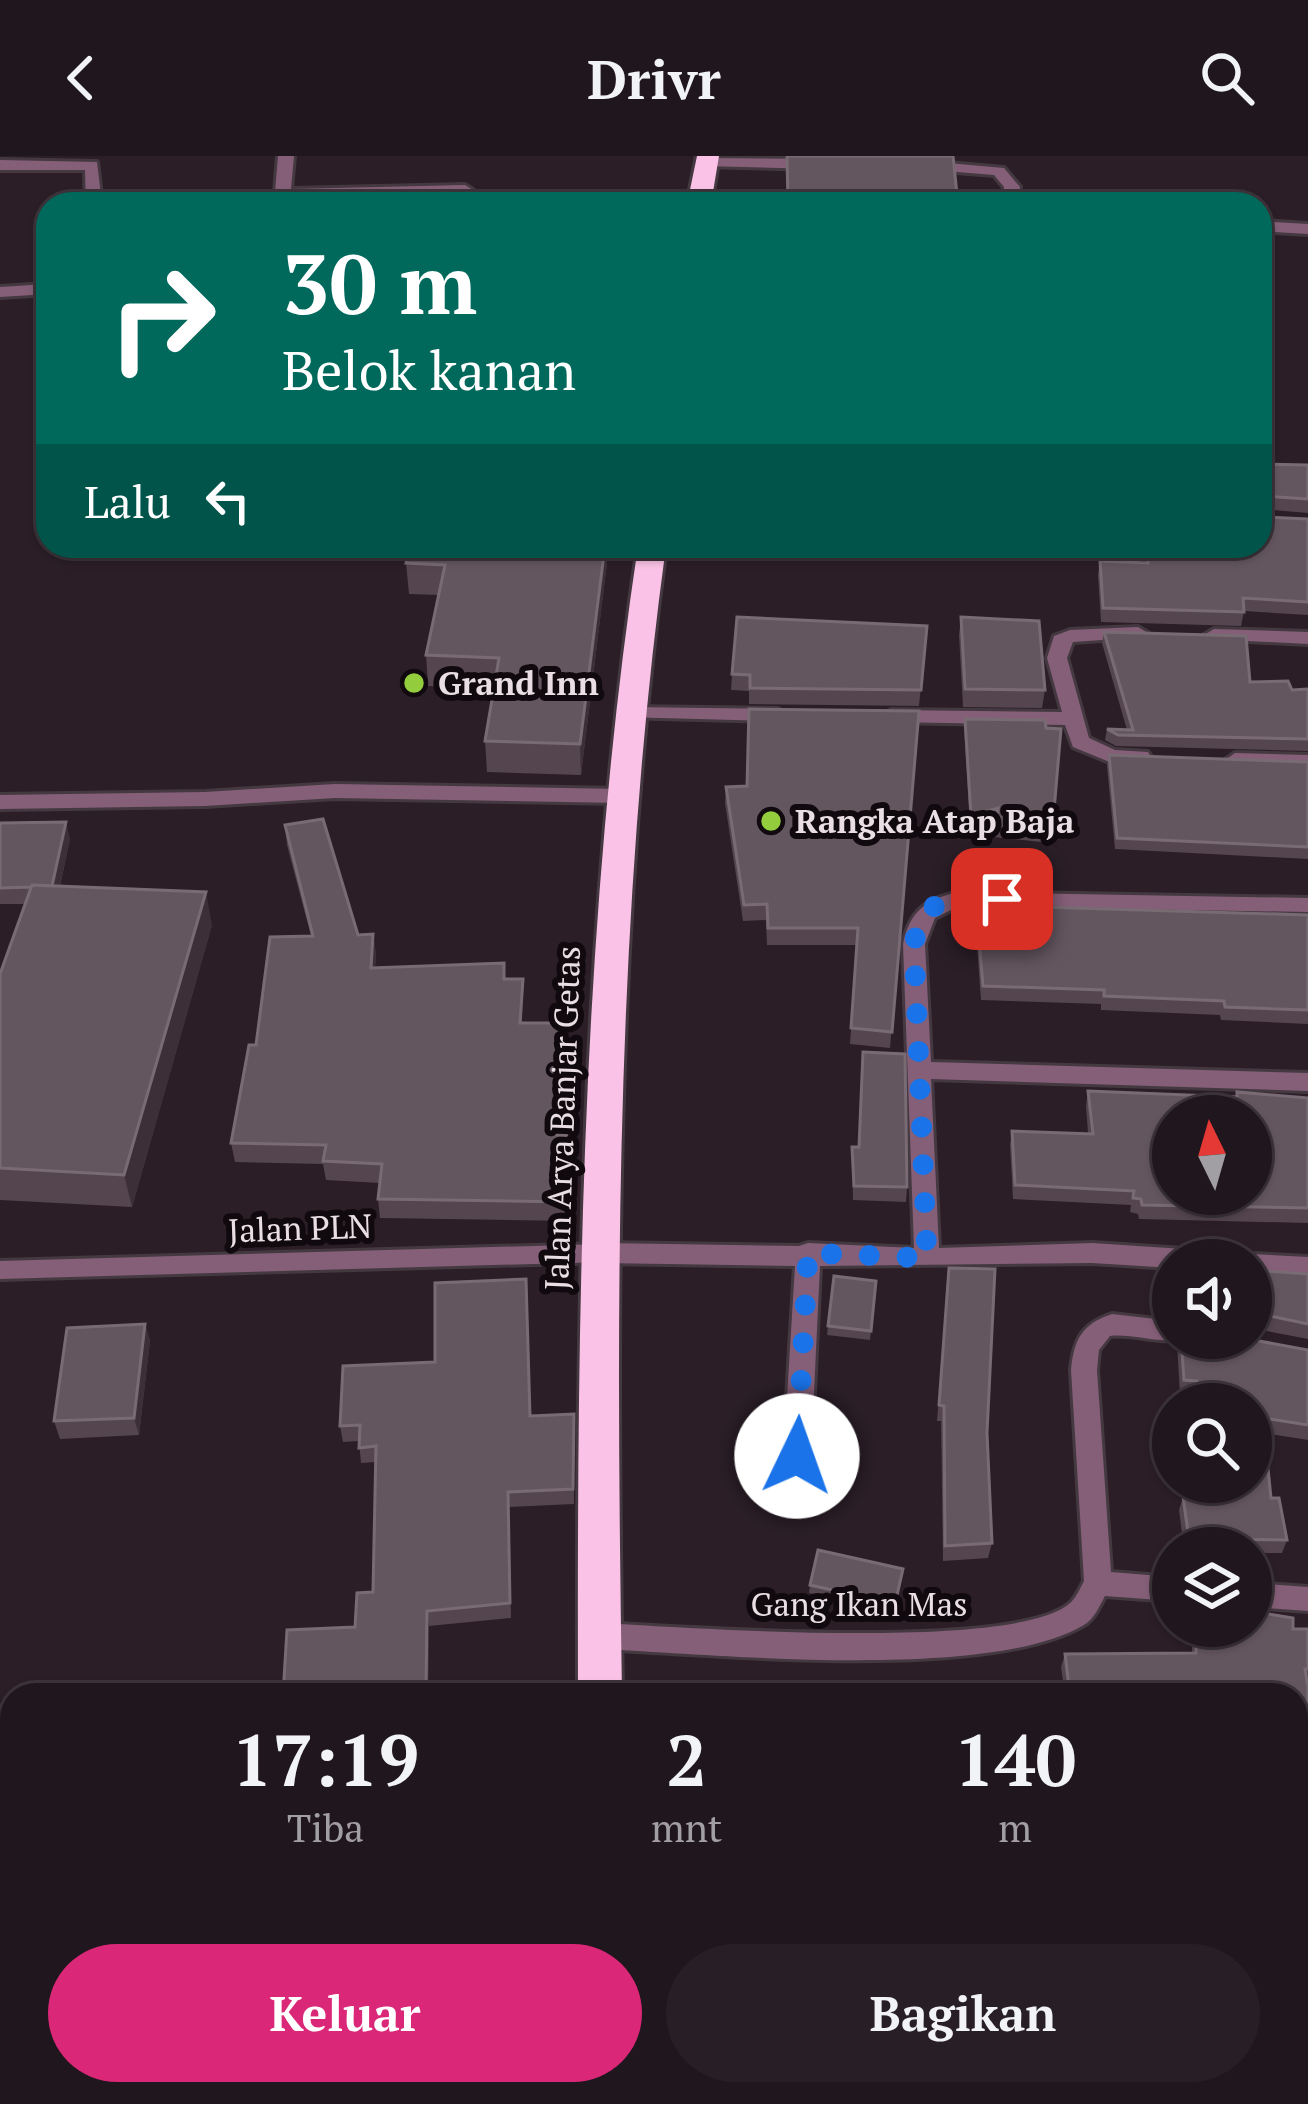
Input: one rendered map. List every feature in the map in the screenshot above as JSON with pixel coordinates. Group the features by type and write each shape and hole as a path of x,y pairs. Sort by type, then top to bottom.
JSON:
{"highway":[{"path":"701,192 707,159"},
{"name":"Jalan Arya Banjar Getas","path":"600,1683 602,1253 610,967 621,796 650,558"}],"street":[{"path":"283,192 286,156"},
{"path":"707,159 847,165"},
{"path":"0,165 93,160 94,192"},
{"path":"917,166 999,171 1011,192"},
{"path":"424,192 465,190"},
{"path":"1272,227 1308,229"},
{"path":"0,292 36,290"},
{"path":"1156,757 1112,756 1080,742 1058,658 1061,640 1099,632 1169,634"},
{"path":"1192,635 1308,638"},
{"path":"630,713 793,715"},
{"path":"863,715 1074,718"},
{"path":"1221,759 1308,762"},
{"path":"0,802 205,799 335,791 621,796"},
{"path":"927,1258 923,1070 914,944 927,909 959,898 1308,905"},
{"path":"923,1070 1308,1082"},
{"path":"602,1253 1152,1257"},
{"path":"795,1497 808,1253"},
{"path":"1272,1265 1308,1268"},
{"path":"1152,1328 1107,1325 1086,1346 1098,1583 1152,1587"},
{"name":"Gang Ikan Mas","path":"599,1636 913,1646 978,1640 1037,1630 1073,1617 1098,1583"},
{"path":"1272,1596 1308,1599"}],"lane":[{"name":"Jalan PLN","path":"0,1270 602,1253"}],"building":[{"path":"787,156 953,156 957,192 788,192"},
{"path":"1272,464 1308,465 1308,499 1272,497"},
{"path":"1272,517 1308,519 1308,602 1243,598 1244,612 1103,608 1100,561 1148,563 1148,558 1272,558"},
{"path":"407,558 603,558 580,744 485,741 499,658 426,655 445,565 406,563"},
{"path":"737,617 927,626 921,690 750,688 750,675 732,674"},
{"path":"961,617 1039,621 1045,690 965,689"},
{"path":"1104,632 1246,636 1250,682 1288,681 1292,690 1308,689 1308,739 1118,735 1107,729 1133,730"},
{"path":"749,709 919,711 892,1032 851,1028 858,928 768,928 767,904 744,905 726,787 747,786"},
{"path":"965,719 1045,720 1046,728 1061,729 1052,834 995,828 998,808 971,816"},
{"path":"1109,755 1308,762 1308,847 1117,838"},
{"path":"323,819 358,935 373,934 371,968 504,963 504,979 523,979 520,1023 562,1023 557,1135 574,1135 570,1202 378,1199 382,1164 323,1161 326,1145 231,1143 249,1045 256,1045 270,937 313,936 285,825"},
{"path":"66,822 52,886 0,888 0,823"},
{"path":"32,885 206,892 124,1175 0,1168 0,974"},
{"path":"976,905 1308,915 1308,1010 1104,996 1104,990 983,986"},
{"path":"863,1052 905,1054 907,1187 854,1186 852,1147 859,1147"},
{"path":"1088,1091 1187,1095 1152,1095 1152,1205 1133,1198 1134,1191 1015,1185 1012,1131 1093,1134"},
{"path":"1237,1092 1308,1098 1308,1208 1272,1207 1272,1095"},
{"path":"949,1268 995,1269 987,1433 992,1543 945,1546 944,1406 939,1405"},
{"path":"1272,1271 1308,1274 1308,1324 1272,1316"},
{"path":"834,1276 876,1281 871,1331 828,1326"},
{"path":"526,1279 530,1416 574,1414 573,1489 508,1492 510,1603 427,1611 426,1683 284,1683 287,1630 355,1627 357,1593 373,1592 376,1446 359,1448 360,1425 340,1426 343,1366 435,1362 435,1283"},
{"path":"145,1324 134,1418 54,1421 67,1328"},
{"path":"1272,1343 1308,1350 1308,1425 1272,1419 1272,1383 1184,1380 1182,1359 1272,1359"},
{"path":"1272,1498 1279,1498 1287,1540 1272,1540 1272,1527 1187,1527 1184,1503 1272,1503"},
{"path":"818,1550 903,1569 895,1604 810,1585"},
{"path":"1272,1614 1293,1618 1293,1629 1308,1629 1307,1683 1069,1683 1065,1654 1196,1653 1196,1647 1272,1647"}],"place":[{"name":"Grand Inn","path":"414,683"},
{"name":"Rangka Atap Baja","path":"771,821"}],"route":[{"path":"797,1456 808,1253 927,1258 923,1070 914,944 918,923 938,903 959,898 1002,899"}]}
